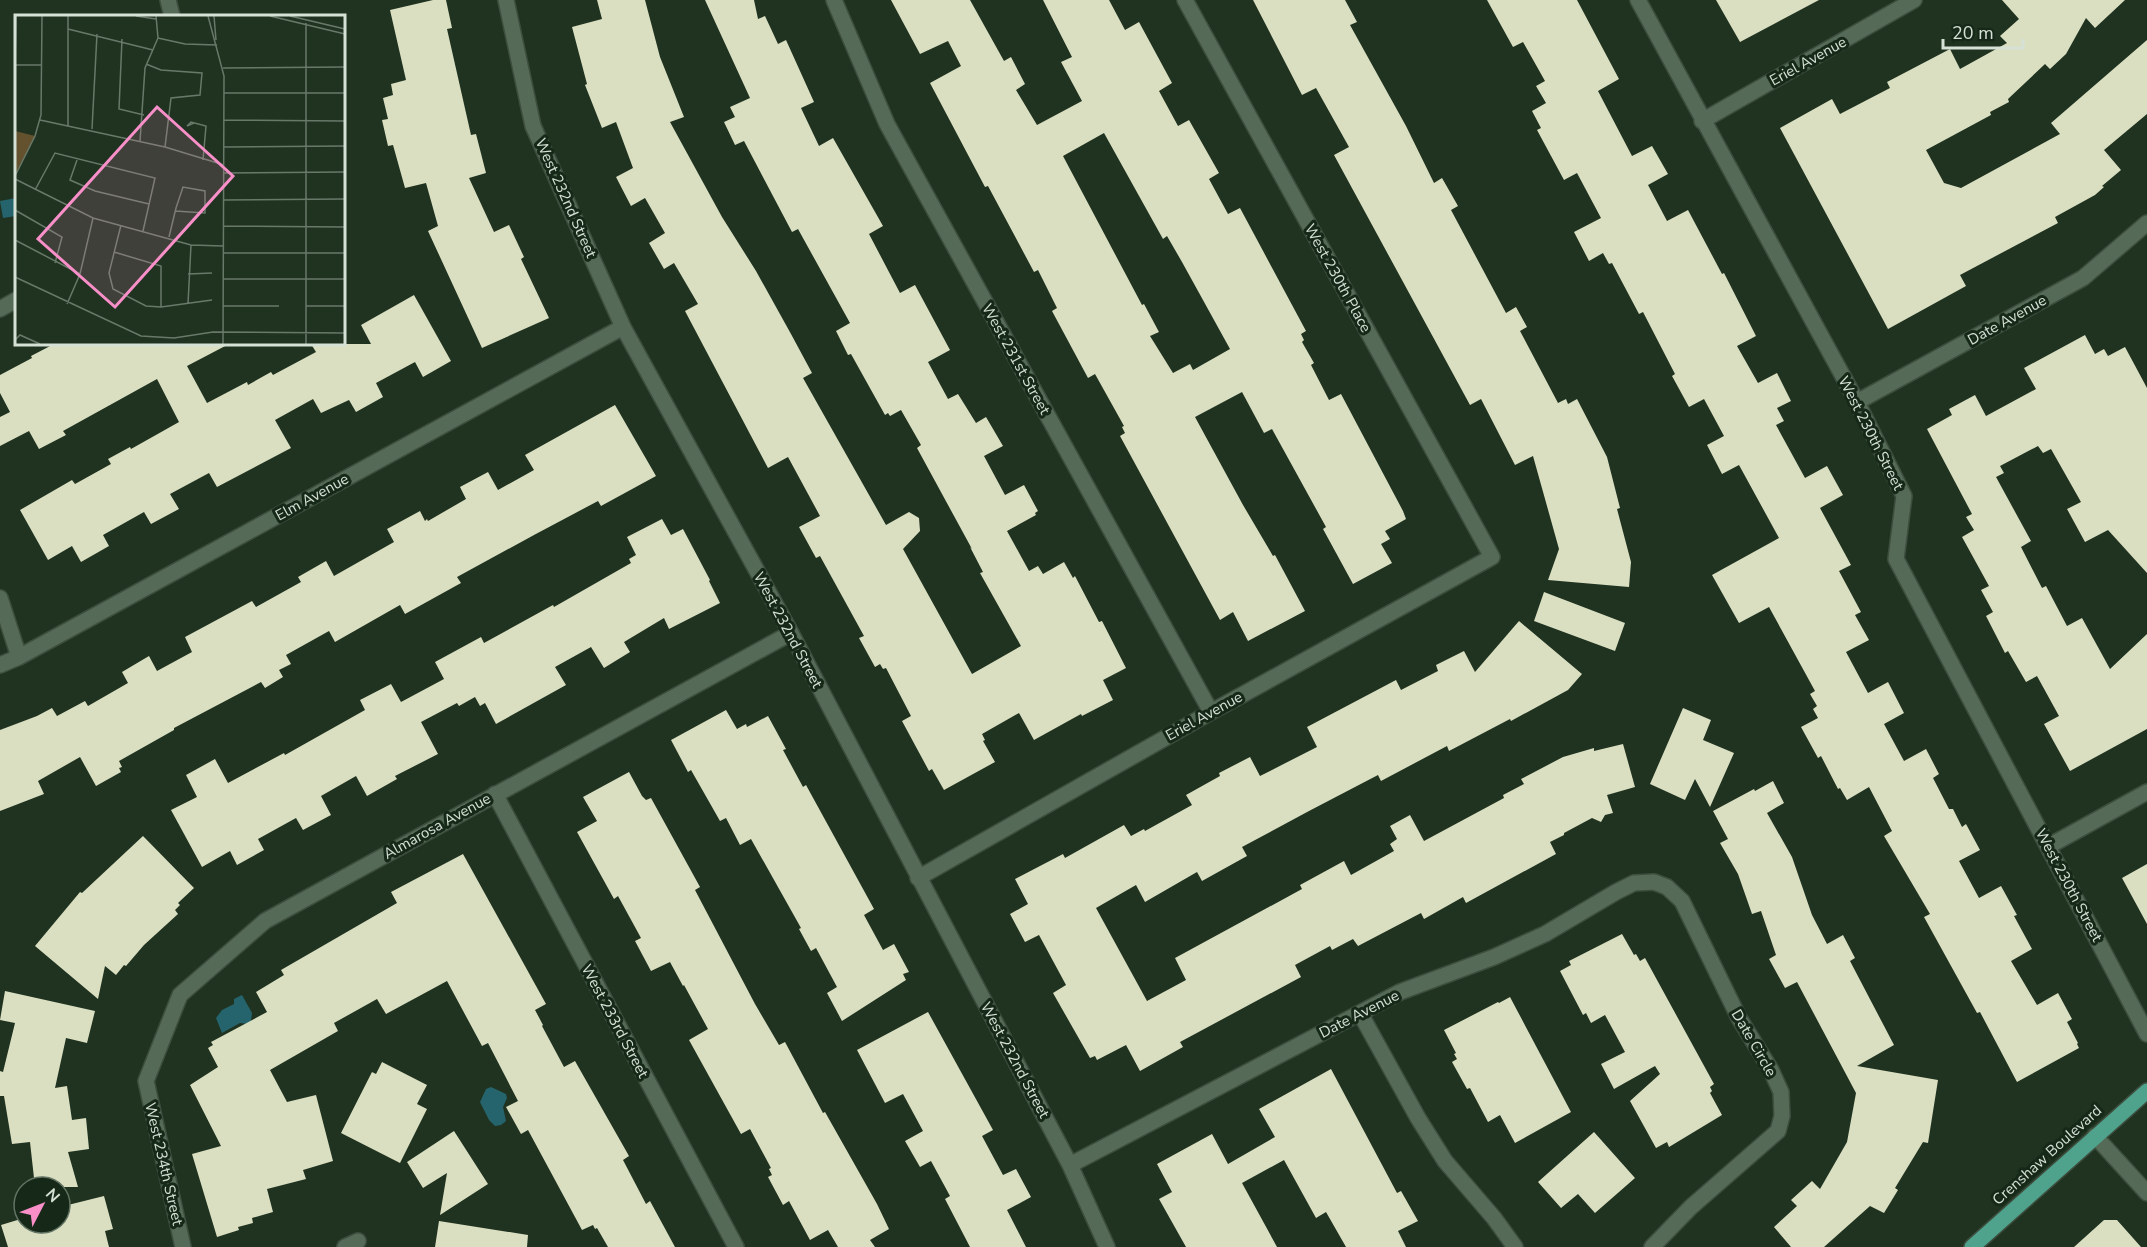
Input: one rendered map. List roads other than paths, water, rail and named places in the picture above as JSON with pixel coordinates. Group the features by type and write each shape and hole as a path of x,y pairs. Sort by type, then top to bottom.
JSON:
{"main road":[{"name":"Crenshaw Boulevard","path":"1972,1247 2147,1091"}],"street":[{"path":"168,0 172,15"},
{"name":"West 232nd Street","path":"506,0 533,126 623,327 791,633 1070,1164 1107,1247"},
{"name":"West 231st Street","path":"834,0 887,124 1211,712"},
{"name":"West 230th Place","path":"1185,0 1492,557"},
{"name":"West 230th Street","path":"1638,0 1857,402 1904,496 1896,559 2147,1034"},
{"name":"Eriel Avenue","path":"1702,121 1914,0"},
{"name":"Date Avenue","path":"1857,402 2084,278 2147,223"},
{"path":"0,309 15,301"},
{"name":"Elm Avenue","path":"0,665 19,657 623,327"},
{"name":"Eriel Avenue","path":"918,878 1211,712 1492,557"},
{"path":"0,598 19,657"},
{"name":"Almarosa Avenue","path":"146,1081 180,995 265,921 791,633"},
{"path":"2049,846 2147,792"},
{"name":"West 233rd Street","path":"495,794 736,1247"},
{"name":"Date Avenue","path":"1070,1164 1400,992 1494,957 1545,934 1634,883 1654,882"},
{"name":"Date Circle","path":"1652,1247 1700,1199 1778,1131 1782,1116 1781,1092 1771,1070 1739,1018 1682,901 1667,887 1654,882"},
{"path":"1360,1013 1418,1118 1445,1161 1494,1218 1515,1247"},
{"name":"West 234th Street","path":"146,1081 183,1247"},
{"path":"2095,1136 2147,1193"}],"water":[{"path":"15,198 15,216 3,218 0,201"},
{"path":"242,995 252,1013 251,1021 248,1024 240,1023 222,1033 216,1018 222,1010 234,1004 234,999"},
{"path":"491,1087 506,1094 507,1098 503,1107 506,1121 501,1125 495,1126 489,1120 480,1102 486,1089"}]}
